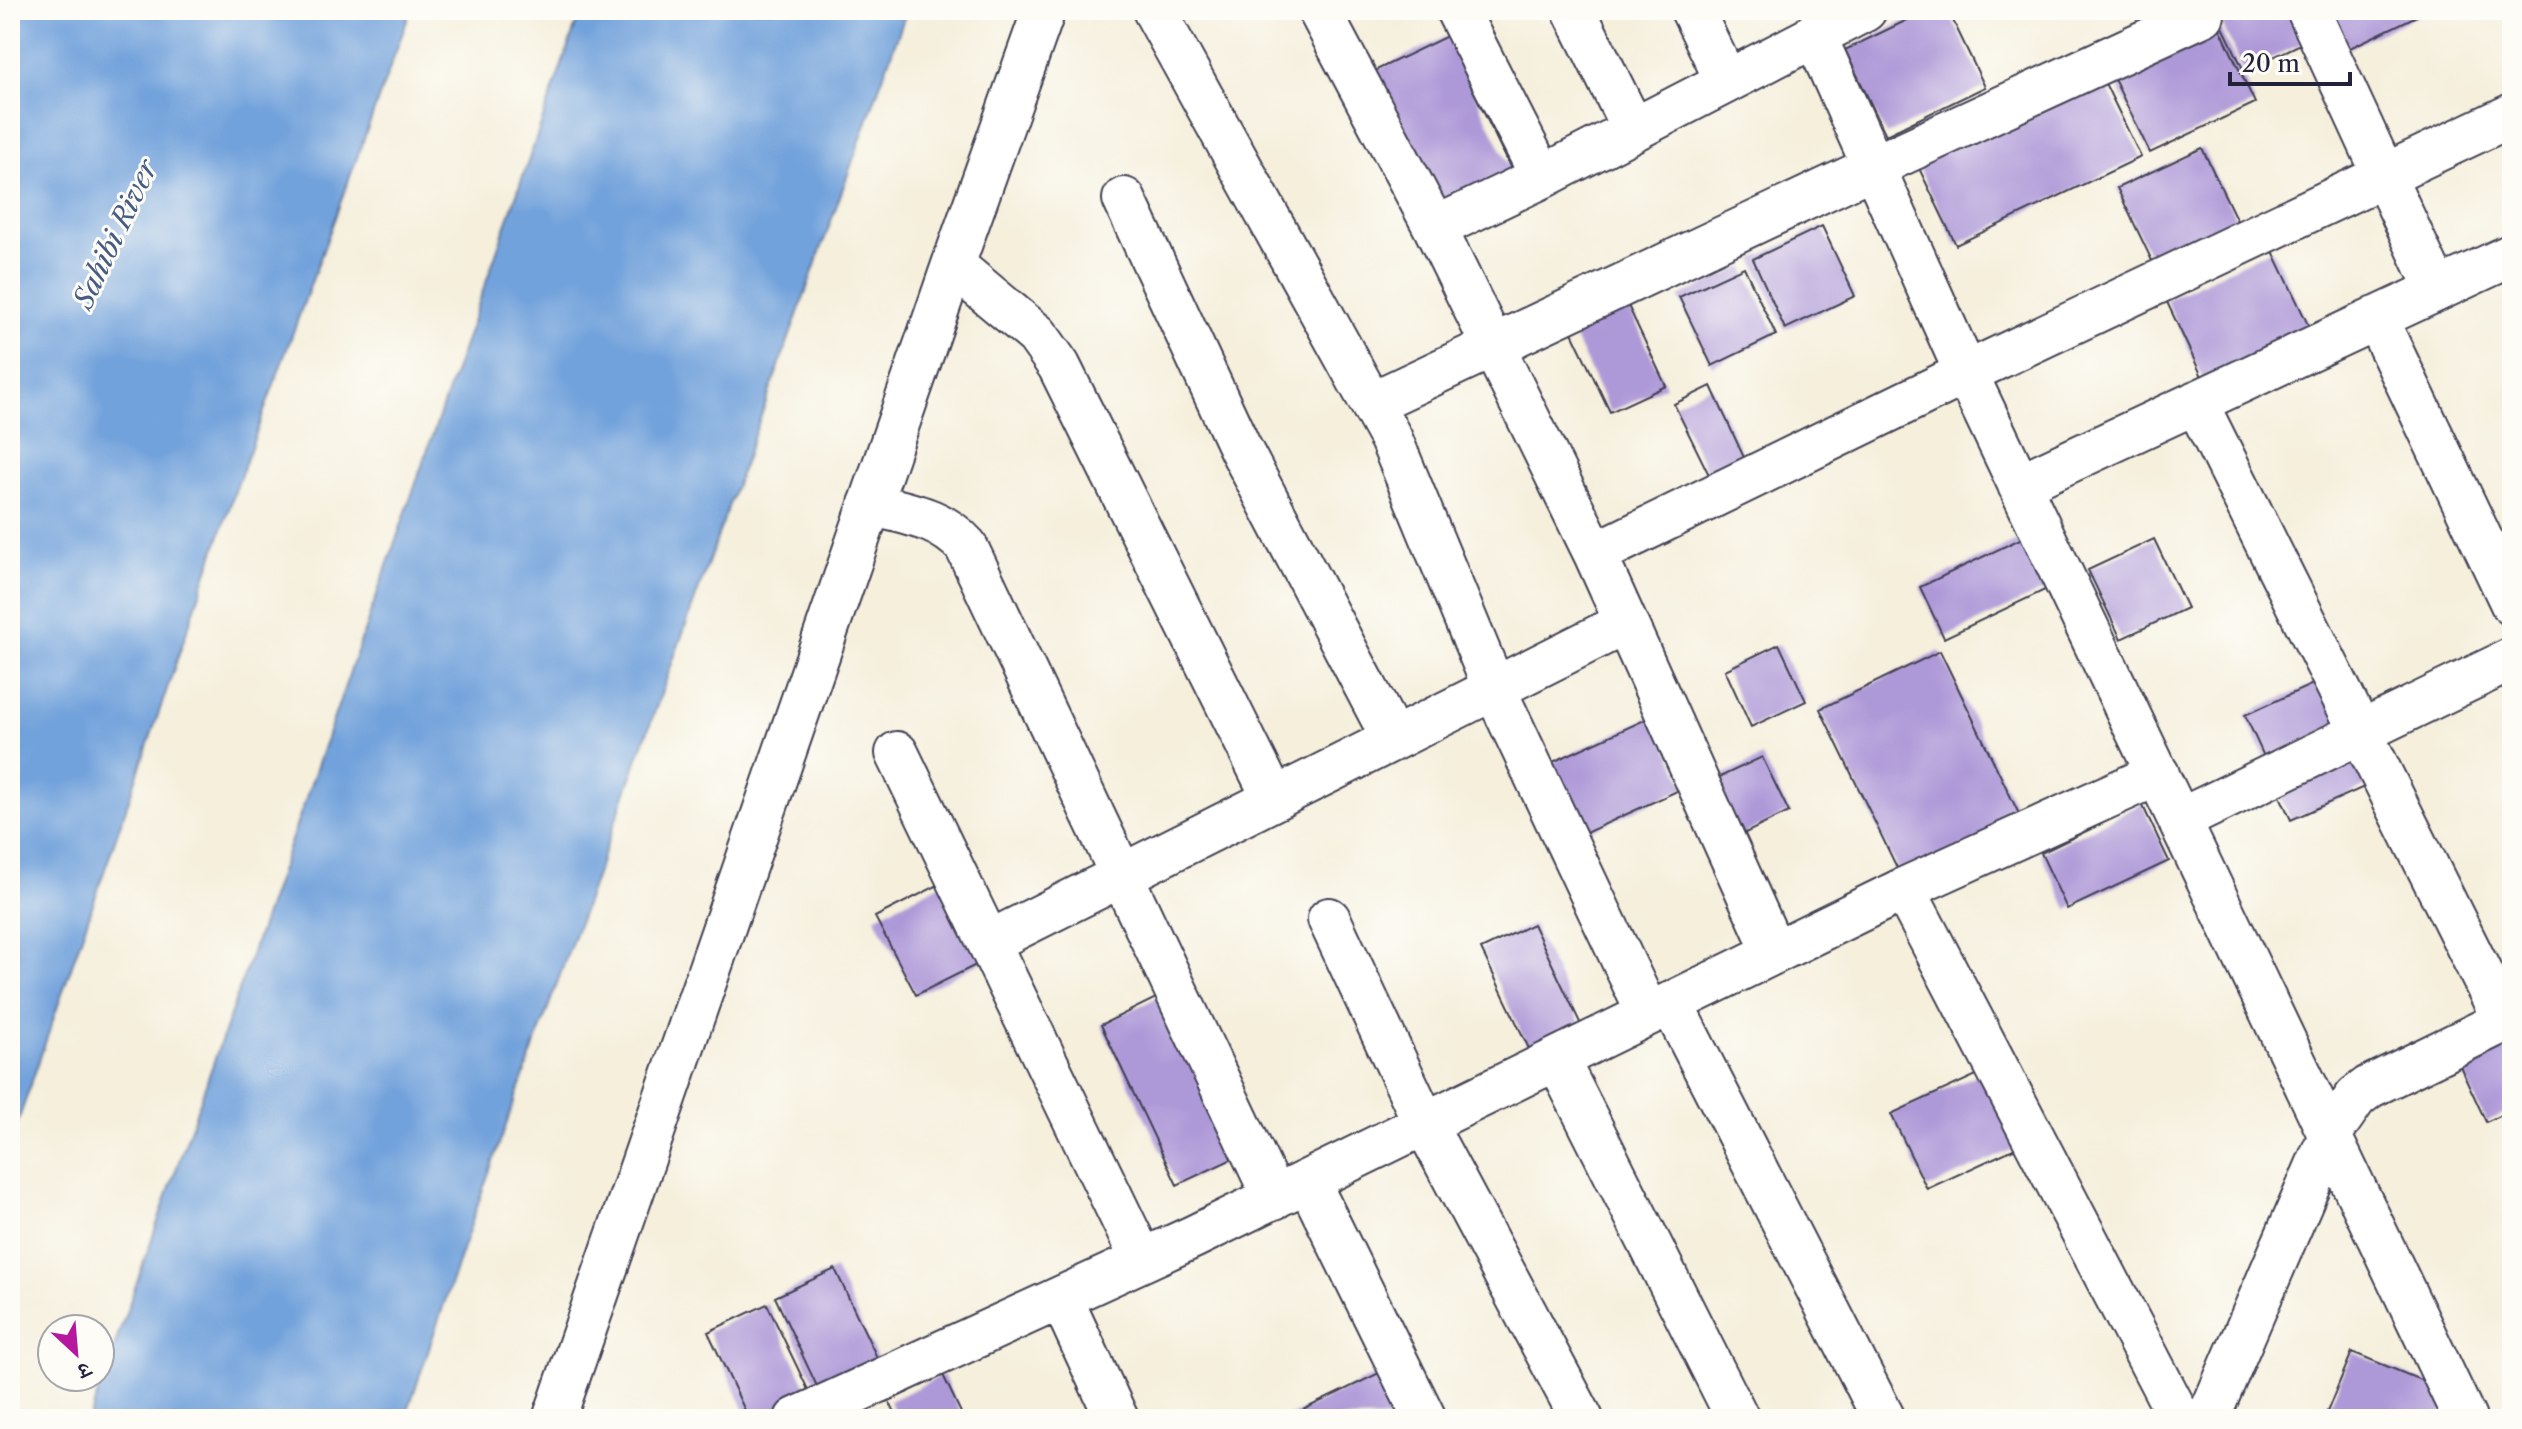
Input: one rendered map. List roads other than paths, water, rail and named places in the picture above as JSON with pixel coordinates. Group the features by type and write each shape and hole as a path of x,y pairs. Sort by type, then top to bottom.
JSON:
{"street":[{"path":"554,1419 1044,10"},
{"path":"1154,10 1391,439 1494,688 1660,1009 1884,1419"},
{"path":"1319,10 1435,228 1595,554 1774,952"},
{"path":"1457,10 1542,177"},
{"path":"1574,10 1633,129"},
{"path":"1692,10 1726,80"},
{"path":"1435,228 1542,177 1865,10"},
{"path":"2308,10 2437,290"},
{"path":"1372,403 2203,15"},
{"path":"1814,34 1966,373 2331,1133 2463,1418"},
{"path":"1595,554 1966,373 2512,115"},
{"path":"1124,199 1240,448 1393,739"},
{"path":"2019,485 2512,255"},
{"path":"953,265 1037,335 1059,366 1274,799"},
{"path":"2376,318 2512,604"},
{"path":"2196,402 2508,1018 2369,1087 2356,1097 2331,1133 2208,1419"},
{"path":"870,504 939,523 954,532 966,546 1121,875 1291,1189 1425,1419"},
{"path":"989,942 1625,623"},
{"path":"2180,820 2512,659"},
{"path":"897,753 1142,1260"},
{"path":"811,1416 1291,1189 1904,889 2158,774"},
{"path":"1904,889 2180,1419"},
{"path":"1329,919 1425,1124 1582,1419"},
{"path":"1557,1059 1738,1419"},
{"path":"1061,1298 1117,1419"}],"water":[{"name":"Sahibi River","path":"10,10 411,10 239,480 10,1145"},
{"path":"581,10 907,10 482,1192 405,1419 89,1419 98,1393 116,1393 116,1342"}]}
